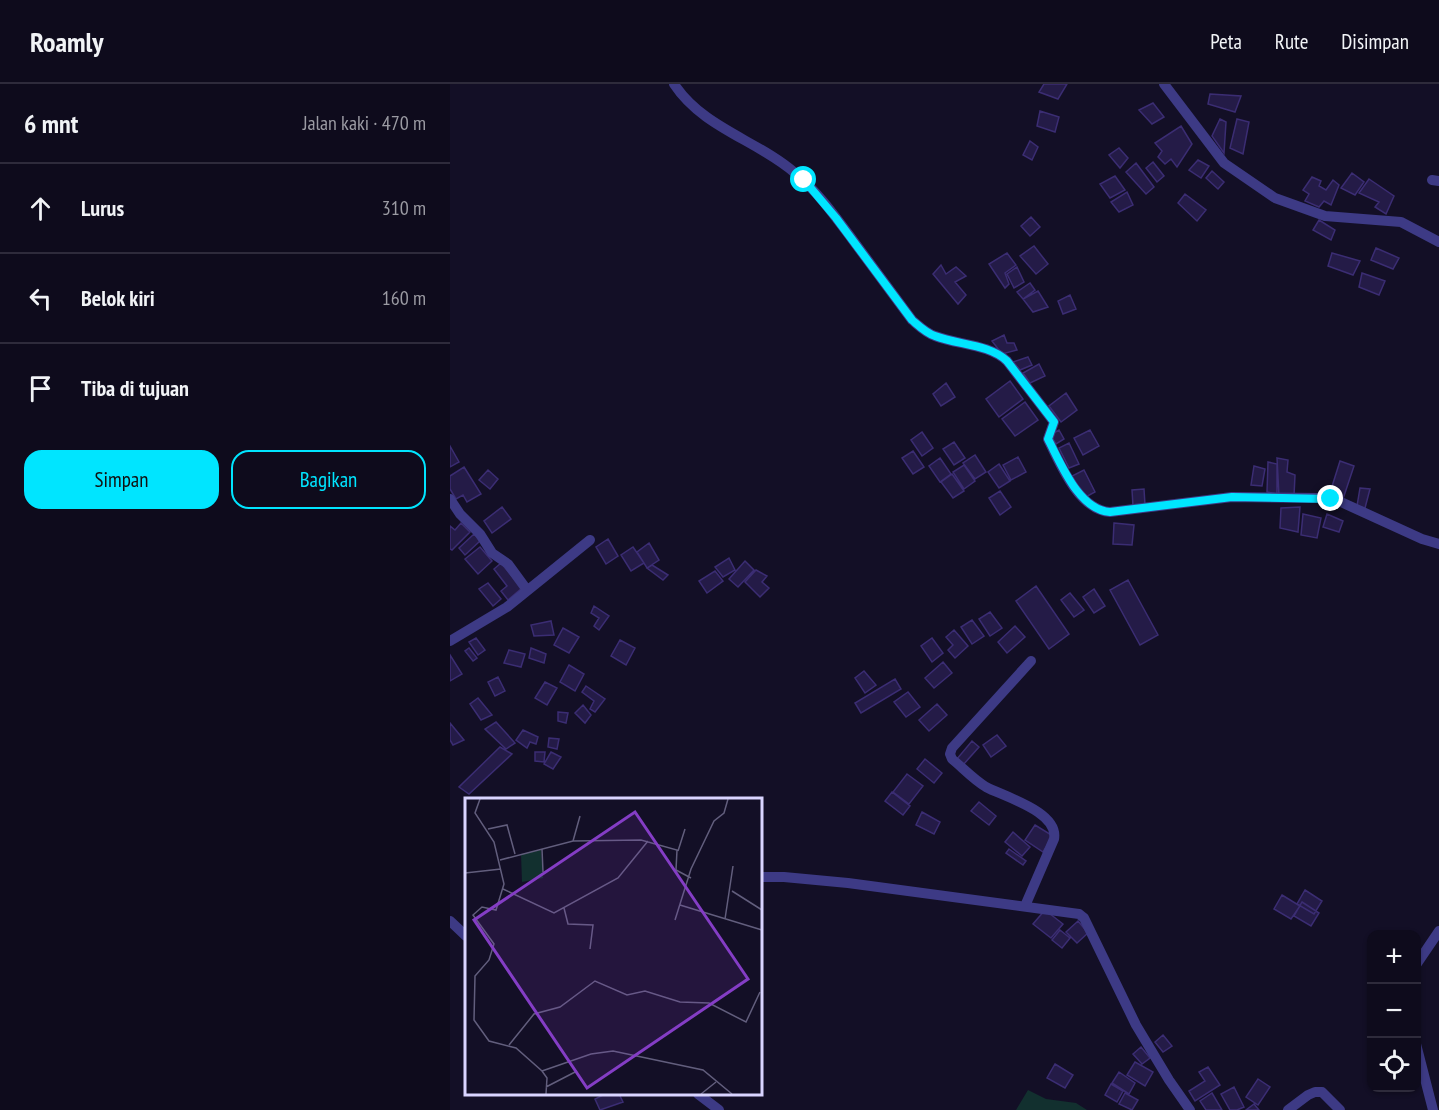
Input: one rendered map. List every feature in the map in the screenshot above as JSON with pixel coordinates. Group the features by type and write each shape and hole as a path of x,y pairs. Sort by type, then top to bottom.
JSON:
{"street":[{"path":"674,84 697,110 789,168 804,180 836,218 912,320 920,327 936,336 998,354 1007,361 1054,422 1048,439 1078,492 1093,507 1100,511 1110,512 1232,497 1321,498 1341,502 1422,539 1439,544"},
{"path":"1164,84 1224,163 1275,198 1325,216 1401,222 1439,242"},
{"path":"450,498 460,514 480,534 492,553 508,564 527,590"},
{"path":"450,641 507,607 590,540"},
{"path":"1025,906 1052,843 1054,829 1041,814 981,784 952,759 950,754 952,748 1031,661"},
{"path":"762,877 848,883 1071,912 1084,918 1136,1025 1190,1110"},
{"path":"450,921 465,935"},
{"path":"1421,958 1439,931"},
{"path":"1421,1063 1433,1110"},
{"path":"1288,1110 1315,1092 1322,1092 1340,1110"},
{"path":"699,1095 719,1110"}],"green space":[{"path":"1028,1090 1046,1099 1076,1103 1087,1110 1016,1110"}],"building":[{"path":"1044,84 1067,84 1058,99 1039,92"},
{"path":"1210,94 1241,96 1235,112 1208,104"},
{"path":"1153,103 1164,117 1152,124 1139,110"},
{"path":"1040,111 1059,117 1055,132 1037,126"},
{"path":"1220,119 1226,122 1224,153 1212,136"},
{"path":"1237,119 1249,122 1243,154 1230,148"},
{"path":"1181,126 1192,144 1177,167 1171,159 1165,164 1158,157 1162,151 1155,143"},
{"path":"1030,141 1038,147 1032,160 1023,155"},
{"path":"1119,148 1128,158 1120,168 1109,155"},
{"path":"1198,160 1209,166 1201,178 1189,170"},
{"path":"1153,162 1164,176 1157,182 1146,168"},
{"path":"1136,163 1154,187 1146,194 1126,172"},
{"path":"1212,171 1224,182 1218,189 1206,178"},
{"path":"1352,173 1364,182 1355,195 1341,188"},
{"path":"1115,176 1125,190 1110,198 1100,184"},
{"path":"1312,177 1321,181 1319,186 1326,190 1333,180 1339,185 1331,205 1324,201 1319,207 1305,201 1309,194 1303,190"},
{"path":"1369,179 1394,196 1386,214 1375,207 1379,202 1359,193"},
{"path":"1127,192 1133,205 1119,212 1111,202"},
{"path":"1185,194 1206,210 1197,221 1178,203"},
{"path":"1031,217 1040,227 1030,236 1021,226"},
{"path":"1319,220 1335,230 1331,240 1313,230"},
{"path":"1034,246 1048,264 1036,274 1020,256"},
{"path":"1376,248 1399,258 1393,269 1371,260"},
{"path":"1007,253 1016,265 1005,273 1009,284 1005,288 989,264"},
{"path":"1332,253 1360,261 1353,275 1328,266"},
{"path":"941,265 946,274 956,267 966,276 955,282 966,295 958,304 933,274"},
{"path":"1017,267 1024,282 1014,288 1007,274"},
{"path":"1362,273 1385,281 1379,295 1359,287"},
{"path":"1030,283 1035,290 1023,299 1017,292"},
{"path":"1038,291 1048,307 1033,312 1023,299"},
{"path":"1070,295 1076,309 1063,314 1058,301"},
{"path":"1004,335 1007,343 1014,343 1017,350 1002,354 992,341"},
{"path":"1028,357 1032,365 1020,370 1013,362"},
{"path":"1039,364 1045,376 1030,383 1023,373"},
{"path":"1010,381 1023,399 999,417 986,399"},
{"path":"946,383 955,397 941,406 933,394"},
{"path":"1066,393 1077,410 1061,422 1049,406"},
{"path":"1025,402 1038,420 1015,436 1002,419"},
{"path":"1059,430 1064,439 1056,444 1050,435"},
{"path":"1090,430 1099,446 1083,455 1074,438"},
{"path":"922,432 933,448 922,456 911,440"},
{"path":"954,442 965,458 954,465 943,449"},
{"path":"1069,443 1079,464 1069,468 1059,448"},
{"path":"450,446 459,462 450,467"},
{"path":"913,451 924,467 913,474 902,458"},
{"path":"975,455 986,472 975,479 963,463"},
{"path":"1018,457 1026,472 1011,480 1003,465"},
{"path":"940,458 951,474 940,482 929,466"},
{"path":"1277,458 1288,460 1287,472 1295,475 1294,496 1279,496"},
{"path":"1340,461 1354,466 1343,499 1329,496"},
{"path":"1268,462 1277,464 1277,494 1267,492"},
{"path":"999,464 1010,481 999,488 988,472"},
{"path":"964,465 975,481 964,489 953,472"},
{"path":"1254,466 1265,469 1262,486 1251,485"},
{"path":"464,467 481,494 467,502 463,495 456,499 450,489 450,476"},
{"path":"488,470 498,479 490,489 479,480"},
{"path":"1084,470 1095,492 1084,498 1072,476"},
{"path":"952,474 964,491 953,498 941,482"},
{"path":"1360,488 1370,489 1365,508 1357,506"},
{"path":"1144,489 1145,505 1133,506 1132,490"},
{"path":"1000,491 1011,507 1000,515 989,498"},
{"path":"502,507 511,519 492,533 484,521"},
{"path":"1300,507 1298,532 1280,528 1281,508"},
{"path":"1303,514 1321,518 1317,538 1301,535"},
{"path":"1327,514 1343,521 1339,532 1323,527"},
{"path":"461,523 470,532 452,550 450,549 450,526 455,530"},
{"path":"1114,523 1134,525 1132,545 1113,544"},
{"path":"474,534 480,541 465,555 459,548"},
{"path":"608,539 618,556 606,564 596,547"},
{"path":"649,543 659,560 647,568 637,552"},
{"path":"480,547 492,561 478,574 465,559"},
{"path":"633,547 644,563 631,571 621,555"},
{"path":"729,558 735,570 723,577 715,567"},
{"path":"745,561 754,570 738,587 729,579"},
{"path":"501,563 522,588 508,600 501,591 507,586 494,569"},
{"path":"652,565 668,575 663,580 647,568"},
{"path":"756,570 767,576 762,582 769,588 760,597 745,582"},
{"path":"715,571 723,581 707,593 699,581"},
{"path":"1128,580 1158,635 1140,645 1110,590"},
{"path":"488,583 501,599 493,606 479,589"},
{"path":"1036,586 1069,634 1049,649 1016,601"},
{"path":"1094,589 1105,606 1094,613 1083,597"},
{"path":"1070,593 1084,610 1074,617 1061,600"},
{"path":"594,606 609,616 599,630 594,626 599,618 591,613"},
{"path":"990,612 1002,628 990,636 979,619"},
{"path":"972,620 984,636 972,644 961,627"},
{"path":"551,621 554,635 534,636 531,625"},
{"path":"1015,626 1025,637 1007,653 998,642"},
{"path":"563,628 579,637 569,653 554,645"},
{"path":"954,630 968,646 955,658 948,650 953,645 946,637"},
{"path":"476,638 485,650 478,655 469,642"},
{"path":"932,638 943,653 932,662 921,646"},
{"path":"620,640 635,648 626,665 611,656"},
{"path":"469,648 477,658 473,661 465,651"},
{"path":"531,648 546,654 544,663 529,658"},
{"path":"509,650 525,654 521,667 504,663"},
{"path":"450,655 462,674 450,681"},
{"path":"943,662 952,673 934,688 925,678"},
{"path":"569,665 584,674 575,691 560,682"},
{"path":"864,671 876,685 865,693 855,678"},
{"path":"498,677 505,691 495,696 488,682"},
{"path":"895,679 901,689 861,713 855,703"},
{"path":"545,682 557,688 547,705 535,698"},
{"path":"586,686 605,699 595,712 590,709 594,701 582,692"},
{"path":"908,692 920,707 906,717 894,702"},
{"path":"478,698 492,715 481,720 470,704"},
{"path":"937,704 947,715 929,731 919,720"},
{"path":"583,705 591,715 585,723 575,713"},
{"path":"558,712 568,713 566,723 558,721"},
{"path":"496,722 515,743 506,749 485,729"},
{"path":"450,723 464,740 453,745 450,740"},
{"path":"523,730 538,737 536,744 530,742 527,748 516,740"},
{"path":"997,735 1006,746 991,757 983,745"},
{"path":"549,738 559,739 557,749 548,747"},
{"path":"972,741 979,747 963,765 956,760"},
{"path":"500,747 512,754 469,794 459,787"},
{"path":"535,752 545,752 544,762 535,761"},
{"path":"551,752 561,757 553,769 544,764"},
{"path":"925,759 942,773 934,783 917,769"},
{"path":"907,774 923,786 909,804 893,792"},
{"path":"892,792 910,806 903,815 885,801"},
{"path":"979,802 996,816 989,825 971,811"},
{"path":"922,812 940,822 934,834 916,825"},
{"path":"1035,825 1053,836 1043,852 1025,840"},
{"path":"1013,832 1030,847 1022,856 1005,842"},
{"path":"1009,849 1026,861 1023,865 1006,853"},
{"path":"1305,890 1322,901 1314,914 1297,904"},
{"path":"1282,895 1300,906 1291,919 1274,909"},
{"path":"1302,902 1319,913 1311,926 1294,916"},
{"path":"1045,910 1063,924 1051,938 1033,924"},
{"path":"1078,921 1088,933 1077,943 1066,932"},
{"path":"1060,930 1070,938 1062,948 1052,940"},
{"path":"1163,1035 1172,1046 1163,1052 1155,1042"},
{"path":"1141,1047 1150,1058 1142,1064 1133,1054"},
{"path":"1135,1062 1153,1072 1145,1086 1127,1075"},
{"path":"1055,1064 1073,1075 1065,1088 1047,1078"},
{"path":"1208,1067 1220,1085 1195,1101 1189,1091 1205,1081 1199,1072"},
{"path":"1119,1072 1135,1083 1129,1094 1112,1083"},
{"path":"1258,1079 1270,1087 1258,1105 1246,1097"},
{"path":"1111,1084 1123,1091 1117,1102 1105,1095"},
{"path":"1234,1087 1244,1107 1230,1110 1221,1094"},
{"path":"1125,1093 1138,1100 1132,1110 1119,1104"},
{"path":"1212,1093 1222,1110 1206,1110 1200,1101"},
{"path":"603,1095 620,1095 623,1102 600,1110 595,1099"},
{"path":"1254,1104 1259,1110 1246,1110"}],"route":[{"path":"804,180 836,218 912,320 936,336 998,354 1007,361 1054,422 1048,439 1078,492 1093,507 1100,511 1110,512 1232,497 1331,499"}]}
